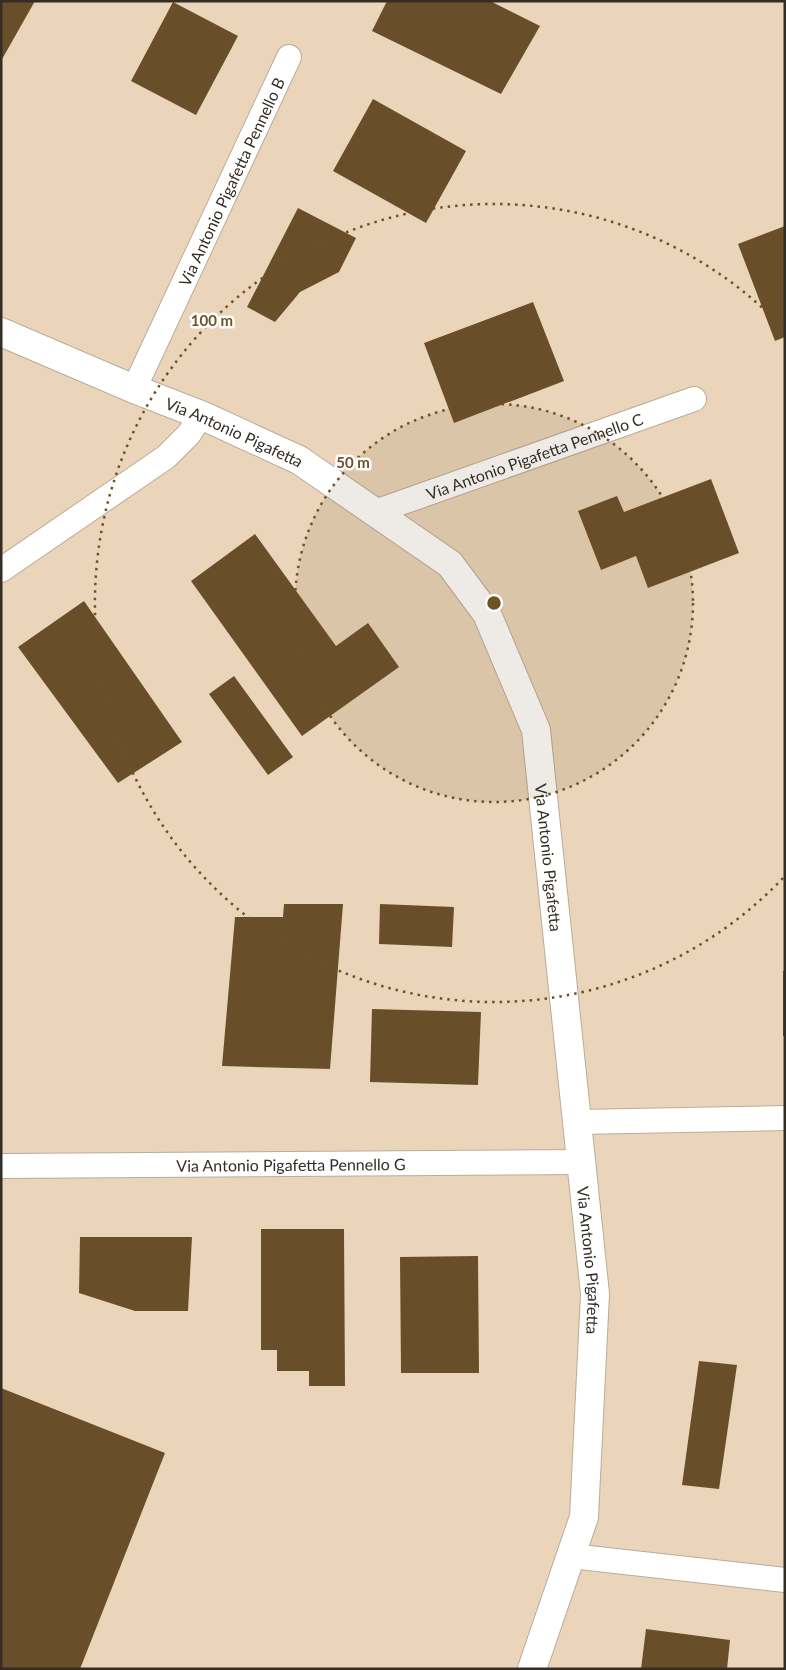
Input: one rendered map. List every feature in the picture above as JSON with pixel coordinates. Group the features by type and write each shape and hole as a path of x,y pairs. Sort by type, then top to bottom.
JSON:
{"street":[{"name":"Via Antonio Pigafetta Pennello B","path":"134,389 289,57"},
{"name":"Via Antonio Pigafetta","path":"1,332 134,389 201,415 299,460 450,564 487,614 536,730 595,1294 584,1517 532,1669"},
{"name":"Via Antonio Pigafetta Pennello C","path":"375,512 694,399"},
{"path":"1,570 166,457 188,434 201,415"},
{"path":"577,1122 785,1118"},
{"name":"Via Antonio Pigafetta Pennello G","path":"1,1166 581,1162"},
{"path":"571,1556 785,1580"}],"shaded area":[{"path":"1,1 785,1 785,1669 1,1669"}],"building":[{"path":"1,1 35,1 1,61"},
{"path":"387,1 490,1 540,26 501,94 372,31"},
{"path":"173,2 238,36 196,115 131,81"},
{"path":"373,99 466,151 426,223 333,171"},
{"path":"298,208 356,238 339,272 300,292 275,322 247,307"},
{"path":"785,226 785,337 775,341 738,244"},
{"path":"533,302 564,381 454,423 424,343"},
{"path":"711,479 739,553 648,588 636,556 601,570 578,511 617,496 624,512"},
{"path":"255,534 336,646 368,623 399,667 302,736 191,581"},
{"path":"84,601 182,742 118,783 18,647"},
{"path":"234,676 293,757 268,775 209,694"},
{"path":"284,904 343,904 330,1069 222,1066 235,917 283,917"},
{"path":"380,904 454,907 452,947 379,944"},
{"path":"783,971 785,971 785,1036 783,1036"},
{"path":"372,1009 481,1012 478,1085 370,1082"},
{"path":"261,1229 344,1229 345,1386 309,1386 309,1371 277,1371 277,1350 261,1350"},
{"path":"80,1237 192,1237 188,1311 135,1311 79,1293"},
{"path":"478,1256 479,1373 401,1373 400,1257"},
{"path":"699,1361 737,1365 719,1489 682,1485"},
{"path":"1,1388 165,1453 80,1669 1,1669"},
{"path":"646,1629 730,1640 727,1669 641,1669"}]}
